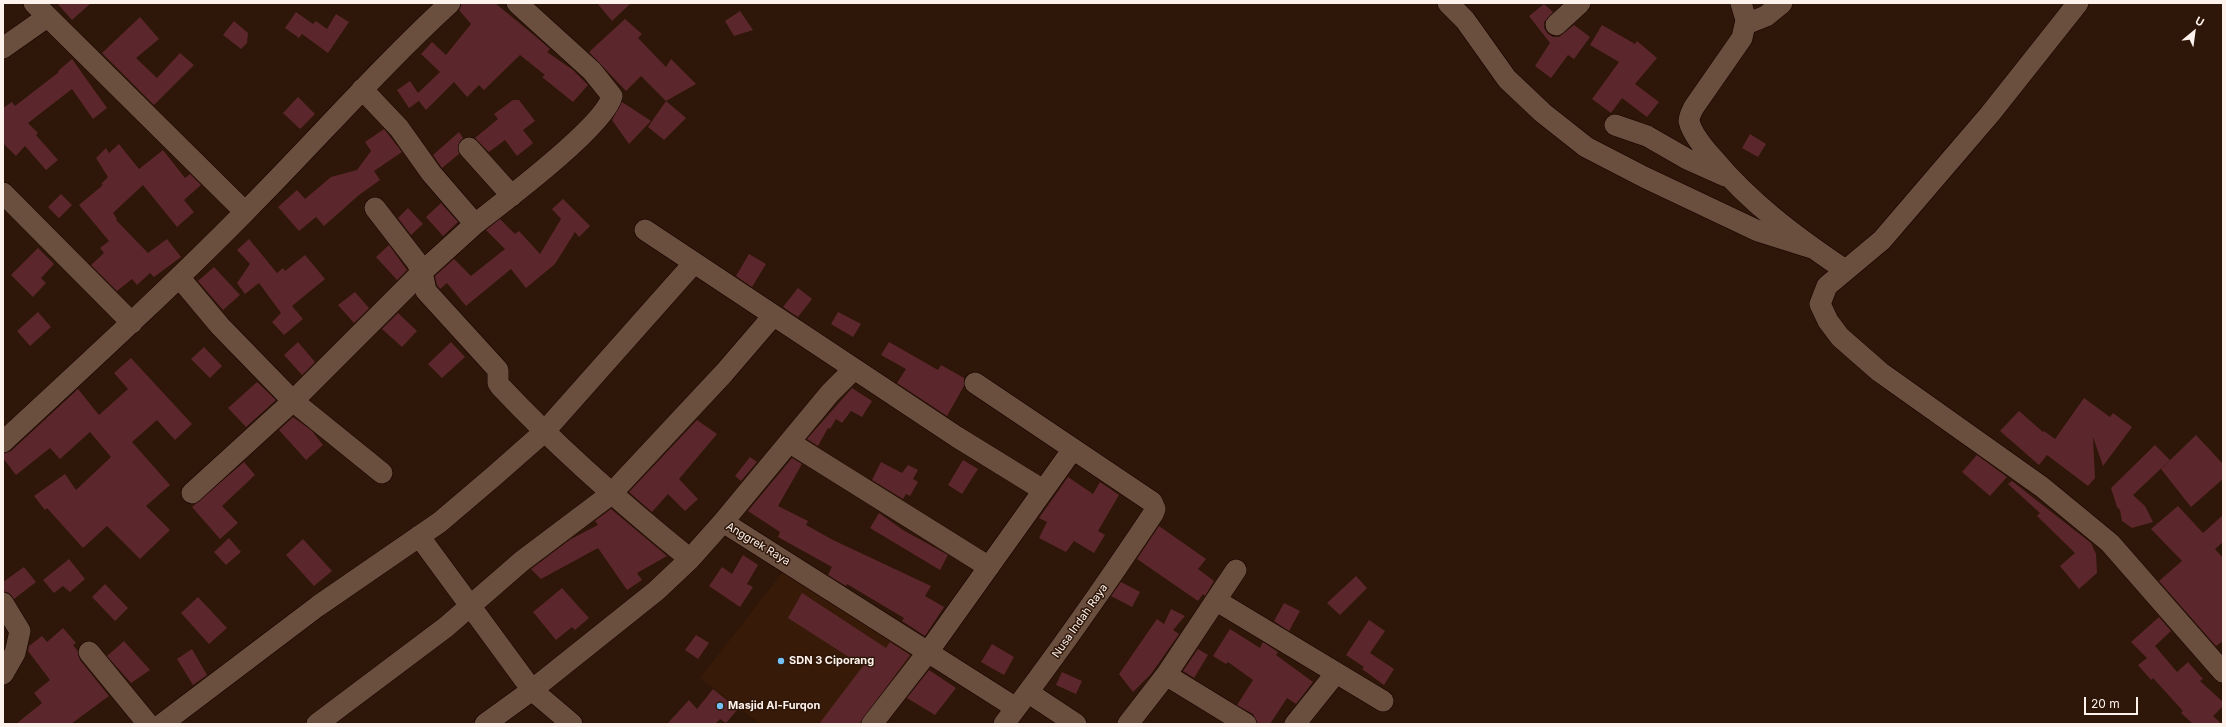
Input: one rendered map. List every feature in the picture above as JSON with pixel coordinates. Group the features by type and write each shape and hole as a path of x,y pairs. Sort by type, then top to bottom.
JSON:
{"street":[{"path":"3,442 132,323 246,212 362,89 413,37 450,3"},
{"path":"192,492 293,401 422,272 475,224 512,196 583,133 600,114 612,96 592,71 517,3"},
{"path":"1448,3 1465,20 1507,79 1543,113 1586,147 1644,177 1758,231 1812,248"},
{"path":"1556,25 1580,3"},
{"path":"1741,3 1746,24 1742,38 1694,107 1689,119 1701,144 1729,178 1787,230 1845,270"},
{"path":"1746,24 1766,16 1782,3"},
{"path":"2078,3 1990,114 1882,240 1827,286 1820,304 1828,321 1840,337 1880,372 2042,487 2110,543 2223,672"},
{"path":"3,48 41,10 246,212"},
{"path":"362,89 399,128 431,173 475,224"},
{"path":"1615,125 1646,136 1687,159 1729,178"},
{"path":"469,148 512,196"},
{"path":"3,193 132,323"},
{"path":"375,208 416,261 422,272 426,291 498,370 498,383 544,432 610,494 690,559"},
{"path":"645,230 957,437 1043,490"},
{"path":"162,724 318,606 440,522 544,432 694,263"},
{"path":"179,277 220,326 293,401 382,473"},
{"path":"317,724 446,626 522,562 610,494 724,373 773,316"},
{"path":"723,522 830,393 854,369"},
{"path":"872,724 928,652 1073,449 975,383"},
{"path":"789,442 989,567"},
{"name":"Nusa Indah Raya","path":"1016,709 1153,514 1155,509 1152,502 1073,449"},
{"name":"Anggrek Raya","path":"485,724 532,690 566,661 622,620 690,559 723,522 1016,709 1076,724"},
{"path":"419,536 532,690 572,724"},
{"path":"1128,724 1166,674 1217,601 1236,570"},
{"path":"1217,601 1383,701"},
{"path":"3,603 20,631 15,653 3,674"},
{"path":"89,652 148,724"},
{"path":"1295,724 1336,673"},
{"path":"1166,674 1246,724"}],"shaded area":[{"path":"789,564 929,653 877,724 760,724 700,678"}],"building":[{"path":"57,3 91,3 72,20"},
{"path":"462,3 495,3 550,49 547,52 573,70 588,85 573,102 542,77 545,75 520,55 484,90 479,85 467,97 454,82 426,110 419,101 409,108 397,90 410,81 418,93 440,72 421,54 432,42 446,55 471,24 459,10"},
{"path":"597,3 631,3 612,21"},
{"path":"1544,4 1553,12 1544,22 1544,28 1547,33 1553,37 1559,37 1574,25 1590,37 1574,59 1568,55 1551,78 1535,66 1550,43 1529,16"},
{"path":"740,11 753,30 734,36 725,21"},
{"path":"296,12 313,24 316,21 327,29 336,14 349,22 328,53 302,34 299,38 285,28"},
{"path":"140,17 159,39 136,58 157,78 180,53 194,65 154,105 102,53"},
{"path":"625,19 642,34 638,38 666,67 671,59 696,84 666,101 641,76 626,91 589,52"},
{"path":"234,21 248,33 247,43 241,49 223,35"},
{"path":"1602,25 1635,44 1637,41 1657,58 1635,84 1659,102 1647,117 1622,98 1611,113 1592,99 1619,62 1590,45"},
{"path":"72,59 107,108 93,119 72,89 28,123 38,133 36,135 58,160 46,170 25,146 16,156 3,143 3,108 12,102 15,106 59,72 58,71"},
{"path":"298,97 315,114 300,129 283,113"},
{"path":"513,100 519,100 535,121 523,130 533,143 517,156 505,140 489,152 475,138 498,119 494,114"},
{"path":"666,101 686,118 664,140 648,127"},
{"path":"622,102 651,121 629,144 612,120"},
{"path":"384,129 402,152 374,171 380,180 359,195 324,226 316,217 299,231 278,207 297,190 305,199 331,177 357,170 371,151 365,142"},
{"path":"459,132 463,138 458,145 459,154 442,168 433,155"},
{"path":"1750,134 1766,144 1758,157 1742,148"},
{"path":"119,144 139,169 163,150 185,178 190,174 201,185 184,200 194,212 177,227 143,185 113,213 117,219 116,220 148,253 167,239 181,257 154,277 150,273 137,285 132,279 117,291 91,265 104,253 100,248 109,241 79,205 103,185 101,184 108,177 96,158 106,148 109,153"},
{"path":"61,194 72,205 59,218 48,207"},
{"path":"563,199 590,226 579,237 575,232 555,264 526,288 511,269 466,306 447,283 440,289 437,285 435,276 454,259 471,276 505,249 486,230 500,219 515,234 519,231 540,254 561,219 552,209"},
{"path":"441,203 458,222 443,236 426,217"},
{"path":"408,208 423,224 411,235 398,218"},
{"path":"249,239 277,273 283,268 285,271 305,255 325,279 292,306 303,319 284,335 272,322 281,313 259,283 245,294 237,283 250,264 237,250"},
{"path":"389,245 407,270 397,280 376,257"},
{"path":"38,248 54,264 41,278 46,283 33,297 11,275"},
{"path":"749,254 766,264 752,287 736,276"},
{"path":"214,267 240,295 223,310 198,281"},
{"path":"798,288 812,299 798,317 783,307"},
{"path":"355,292 369,308 354,323 338,305"},
{"path":"38,312 51,327 30,346 17,331"},
{"path":"838,312 861,324 853,337 831,324"},
{"path":"398,313 417,331 402,347 382,329"},
{"path":"298,342 315,362 302,375 284,355"},
{"path":"451,342 465,357 442,378 428,364"},
{"path":"889,342 938,370 941,365 964,378 964,386 947,416 897,383 906,369 881,355"},
{"path":"204,347 222,366 210,378 191,359"},
{"path":"131,358 192,424 175,440 157,420 132,442 170,485 146,506 170,530 140,559 107,526 83,548 47,508 45,510 34,496 65,474 76,490 111,457 90,432 60,459 50,448 16,475 3,458 3,454 11,451 78,389 99,415 128,389 114,373"},
{"path":"257,382 276,400 246,427 228,408"},
{"path":"852,388 872,401 862,417 851,411 842,423 836,419 830,429 828,428 818,446 807,439"},
{"path":"2084,398 2110,417 2113,413 2132,427 2103,466 2093,437 2095,478 2088,486 2047,455 2039,465 2000,431 2019,411 2043,432 2044,431 2055,439"},
{"path":"293,417 312,431 323,445 306,460 279,430"},
{"path":"697,420 717,434 679,479 698,499 685,511 668,494 652,512 629,492"},
{"path":"2196,435 2223,464 2223,479 2191,507 2161,469"},
{"path":"2155,445 2170,460 2133,495 2145,506 2153,522 2132,528 2122,521 2120,510 2117,507 2111,488"},
{"path":"1977,455 2007,477 1990,496 1962,472"},
{"path":"750,457 757,462 741,481 735,476"},
{"path":"792,458 802,464 778,506 808,521 806,525 833,540 931,586 925,596 944,607 925,636 902,621 904,618 847,584 846,586 828,575 832,567 778,537 780,532 748,511"},
{"path":"963,460 978,469 962,494 948,485"},
{"path":"244,462 255,475 222,506 238,523 220,539 192,507"},
{"path":"881,462 902,473 908,465 918,470 913,479 918,482 910,496 906,494 903,499 872,480"},
{"path":"1068,477 1093,494 1100,482 1119,495 1098,531 1105,535 1094,553 1074,541 1066,552 1039,538 1047,522 1039,518"},
{"path":"2012,481 2091,543 2096,554 2097,573 2079,589 2060,566 2075,553 2037,516 2040,513 2008,484"},
{"path":"2178,506 2203,533 2223,515 2223,542 2215,549 2223,558 2223,641 2216,646 2159,581 2182,561 2151,529"},
{"path":"611,509 667,556 637,573 642,580 627,590 598,548 541,579 531,569 571,539 598,525 595,521"},
{"path":"879,513 903,530 948,555 940,570 870,528"},
{"path":"1159,526 1206,559 1198,569 1214,581 1205,596 1203,594 1198,601 1137,559"},
{"path":"229,538 241,552 226,565 214,552"},
{"path":"303,539 332,571 314,586 286,555"},
{"path":"743,555 758,565 747,584 753,587 740,607 709,586 722,567 732,574"},
{"path":"69,559 85,579 70,592 63,586 54,593 43,580"},
{"path":"24,567 36,582 14,599 9,593 3,591 3,582"},
{"path":"1356,576 1367,588 1340,615 1327,603"},
{"path":"1121,582 1140,592 1132,607 1111,596"},
{"path":"105,584 128,608 115,621 92,597"},
{"path":"562,588 589,618 575,630 572,627 556,640 533,612"},
{"path":"802,593 886,648 890,642 910,655 859,724 819,724 863,666 788,618"},
{"path":"198,597 227,628 209,644 181,613"},
{"path":"1284,603 1300,611 1289,631 1274,621"},
{"path":"1171,609 1185,616 1173,630 1179,634 1151,674 1133,692 1119,674 1157,619 1164,624"},
{"path":"2159,617 2171,631 2155,646 2177,672 2188,662 2203,679 2200,681 2223,702 2223,706 2213,716 2222,724 2193,724 2181,713 2183,711 2153,678 2151,680 2138,665 2147,658 2131,642"},
{"path":"1369,620 1385,631 1370,653 1394,669 1384,685 1362,669 1364,667 1346,655"},
{"path":"63,628 76,643 73,645 77,650 80,660 109,696 71,724 16,724 42,703 34,693 50,680 28,651 29,646 42,636 47,642"},
{"path":"1230,629 1260,648 1263,642 1278,652 1276,655 1313,682 1296,704 1287,698 1270,724 1258,724 1253,714 1237,705 1253,680 1228,662 1226,664 1213,656"},
{"path":"696,635 709,643 698,659 685,650"},
{"path":"124,641 150,670 131,683 107,656"},
{"path":"992,644 1014,657 1004,675 981,662"},
{"path":"192,649 207,675 193,685 177,659"},
{"path":"1198,649 1208,655 1194,678 1183,671"},
{"path":"929,670 956,688 935,715 907,698"},
{"path":"1062,672 1082,681 1076,694 1056,685"},
{"name":"Masjid Al-Furqon","path":"713,689 738,709 726,723 720,719 715,724 667,724 689,700 697,709"}],"place":[{"name":"SDN 3 Ciporang","path":"781,661"},
{"name":"Masjid Al-Furqon","path":"720,706"}]}
